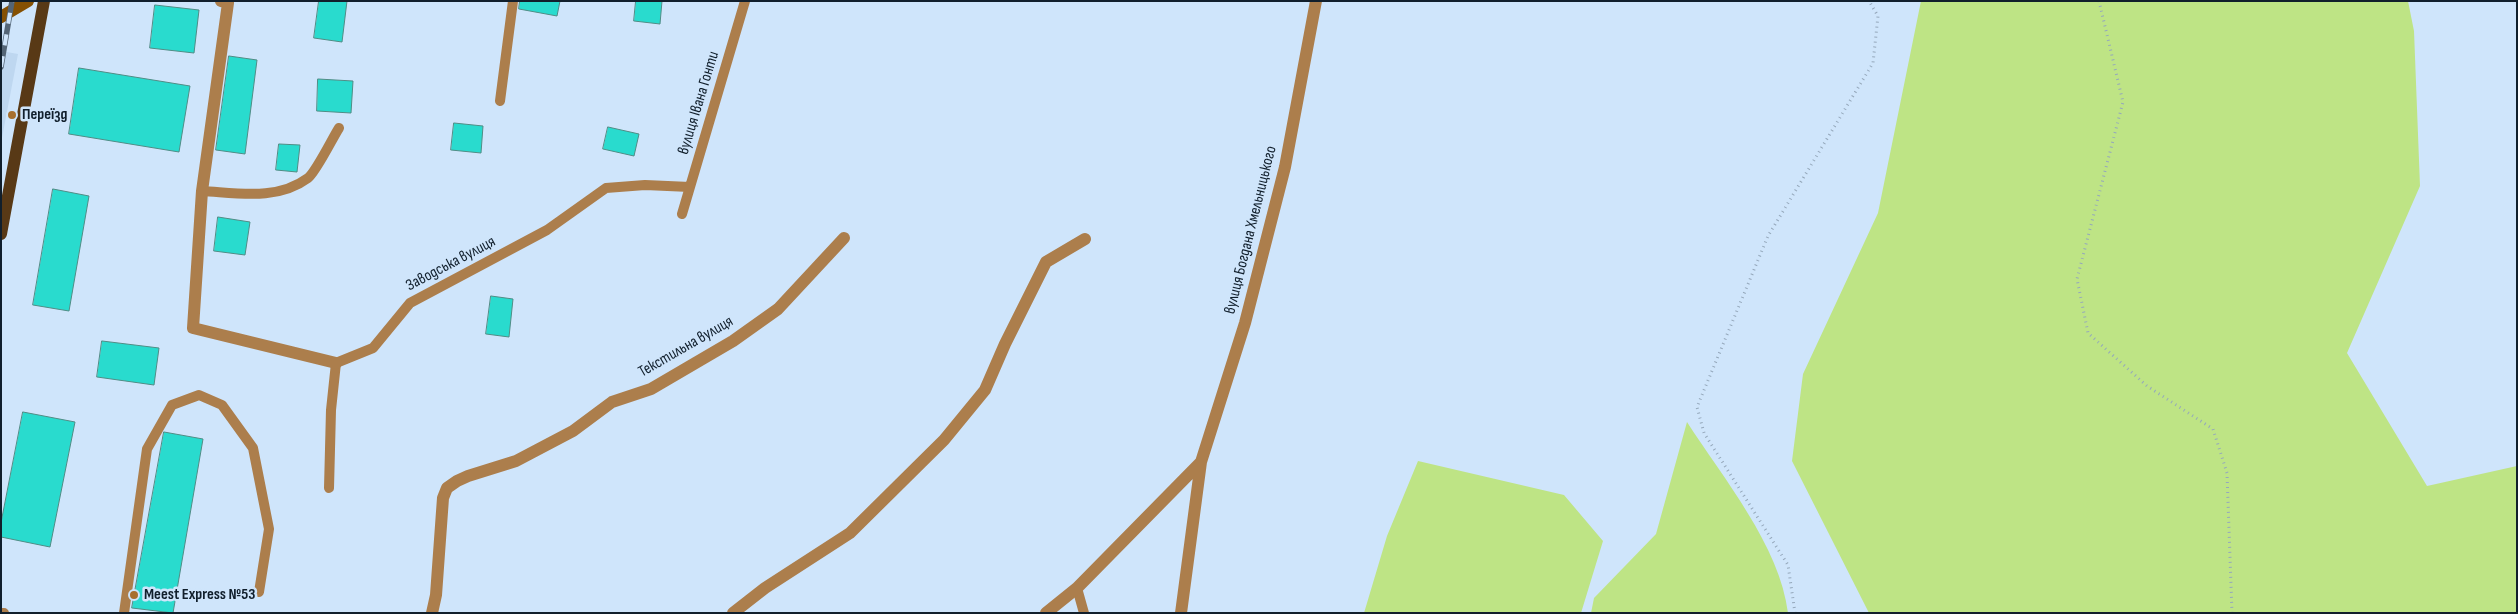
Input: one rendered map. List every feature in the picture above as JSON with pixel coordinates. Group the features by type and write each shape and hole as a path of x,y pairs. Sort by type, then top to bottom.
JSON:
{"main road":[{"path":"1,17 28,1"},
{"path":"1,234 44,1"}],"street":[{"path":"221,1 228,3 202,191 193,328 336,363"},
{"name":"вулиця Богдана Хмельницького","path":"1181,613 1201,462 1245,324 1285,167 1316,1"},
{"name":"Текстильна вулиця","path":"432,613 436,595 443,498 447,488 468,476 516,461 573,431 612,402 651,389 733,341 778,309 844,238"},
{"path":"733,613 765,588 850,533 944,440 985,390 1005,344 1046,262 1085,239"},
{"name":"вулиця Богдана Хмельницького","path":"1046,613 1077,588 1201,462"}],"lane":[{"path":"500,101 513,1"},
{"name":"вулиця Івана Гонти","path":"682,214 745,1"},
{"path":"202,191 259,195 281,192 309,177 339,128"},
{"name":"Заводська вулиця","path":"336,363 373,348 410,303 547,230 606,188 645,185 690,187"},
{"path":"329,488 331,410 336,363"},
{"path":"124,613 147,449 172,405 199,394 222,405 253,448 269,529 259,592"},
{"path":"1077,588 1084,613"}],"path":[{"path":"1795,613 1788,565 1704,433 1697,407 1768,236 1873,63 1878,16 1869,1"},
{"path":"2099,1 2123,102 2077,279 2086,324 2088,332 2147,386 2213,429 2228,473 2232,613"}],"shaded area":[{"path":"1,51 18,54 1,143"}],"green space":[{"path":"1921,1 2408,1 2414,31 2420,186 2347,353 2427,486 2517,466 2517,613 1869,613 1792,461 1803,374 1878,213"},
{"path":"1687,422 1733,489 1762,538 1783,588 1788,613 1591,613 1594,598 1656,534"},
{"path":"1418,461 1564,495 1603,541 1581,613 1364,613 1387,536"}],"building":[{"path":"319,1 347,1 342,42 314,38"},
{"path":"520,1 560,1 557,16 519,9"},
{"path":"636,1 662,1 660,24 634,21"},
{"path":"155,5 199,10 194,53 150,48"},
{"path":"229,56 257,60 245,154 216,150"},
{"path":"79,68 190,86 179,152 69,134"},
{"path":"318,79 353,81 351,113 317,111"},
{"path":"454,123 483,126 481,153 451,150"},
{"path":"608,127 639,134 634,156 603,149"},
{"path":"279,144 300,145 297,172 276,170"},
{"path":"53,189 89,196 69,311 33,305"},
{"path":"218,217 250,222 245,255 214,251"},
{"path":"491,296 513,299 509,337 486,334"},
{"path":"102,341 159,348 154,385 97,377"},
{"path":"23,412 75,422 50,547 1,537 1,523"},
{"path":"164,432 203,439 173,613 132,608"}],"railway":[{"path":"1,67 12,1"}],"place":[{"name":"Переїзд","path":"12,115"},
{"name":"Meest Express №53","path":"134,595"}]}
